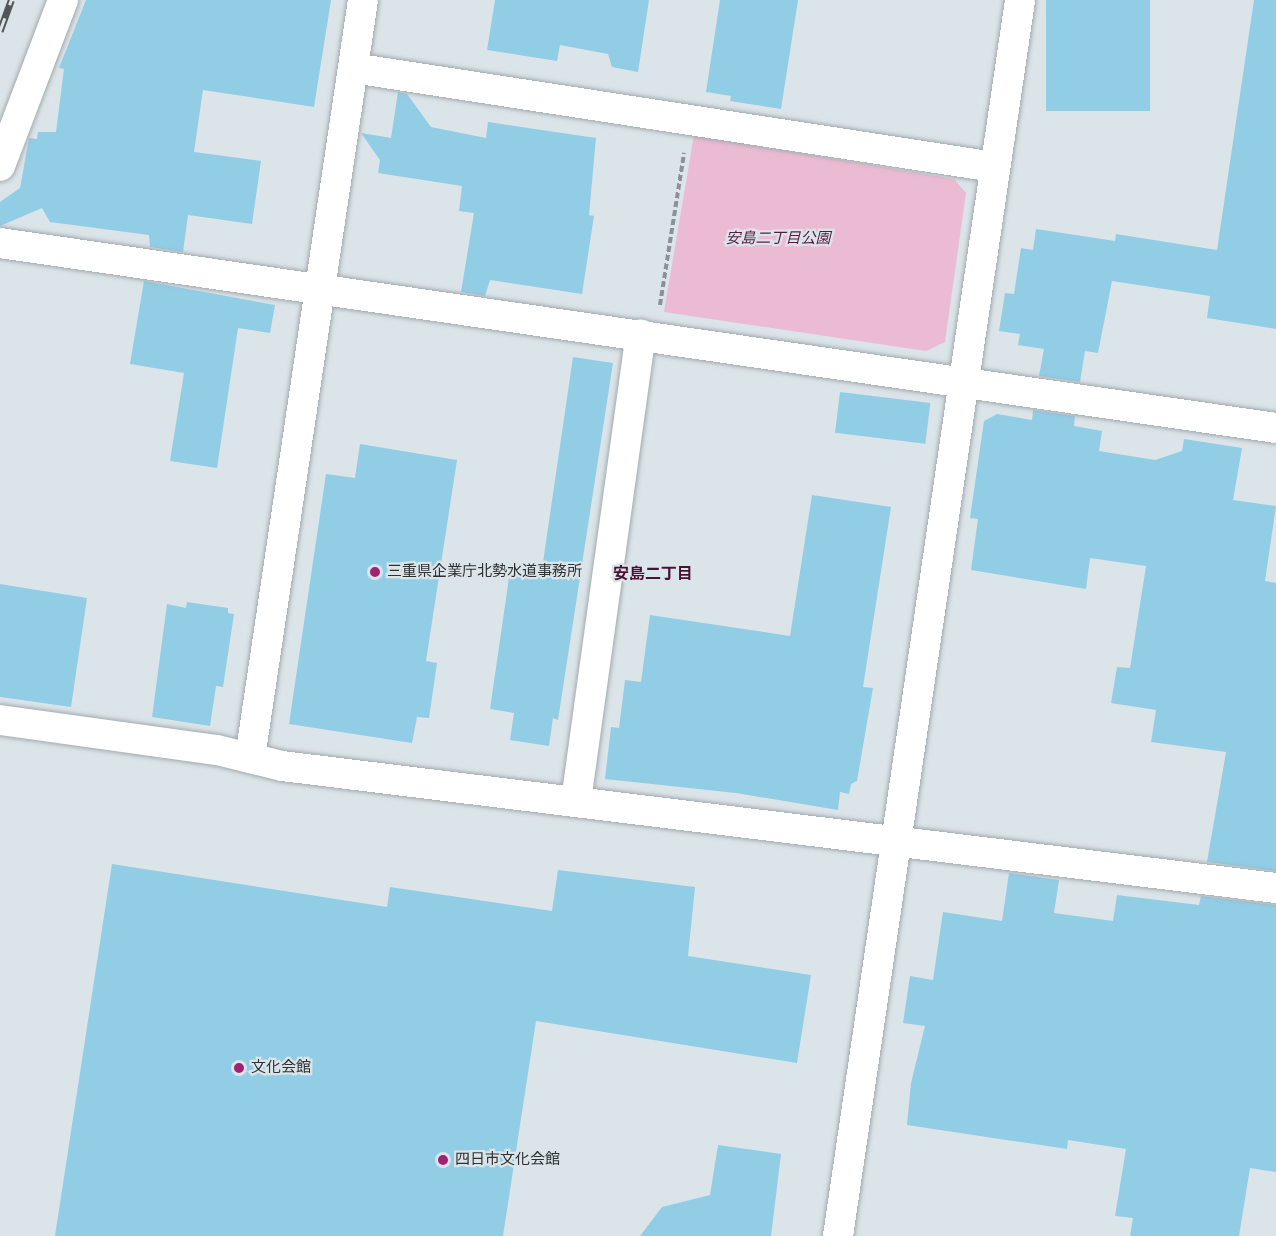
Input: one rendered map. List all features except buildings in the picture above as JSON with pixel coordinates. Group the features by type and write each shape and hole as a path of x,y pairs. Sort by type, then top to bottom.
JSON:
{"street":[{"path":"0,166 63,0"},
{"path":"250,758 322,288 363,0"},
{"path":"838,1236 961,381 1020,0"},
{"path":"353,68 994,167"},
{"path":"0,243 648,335 1276,428"},
{"path":"576,801 648,335"},
{"path":"0,720 250,758 282,766 1276,888"}],"path":[{"path":"648,335 689,120"}],"green space":[{"name":"安島二丁目公園","path":"694,135 954,179 966,193 945,342 926,351 664,312"}],"railway":[{"path":"0,31 11,0"}],"place":[{"name":"三重県企業庁北勢水道事務所","path":"375,572"},
{"name":"文化会館","path":"239,1068"},
{"name":"四日市文化会館","path":"443,1160"}],"district":[{"name":"安島二丁目","path":"653,574"}]}
